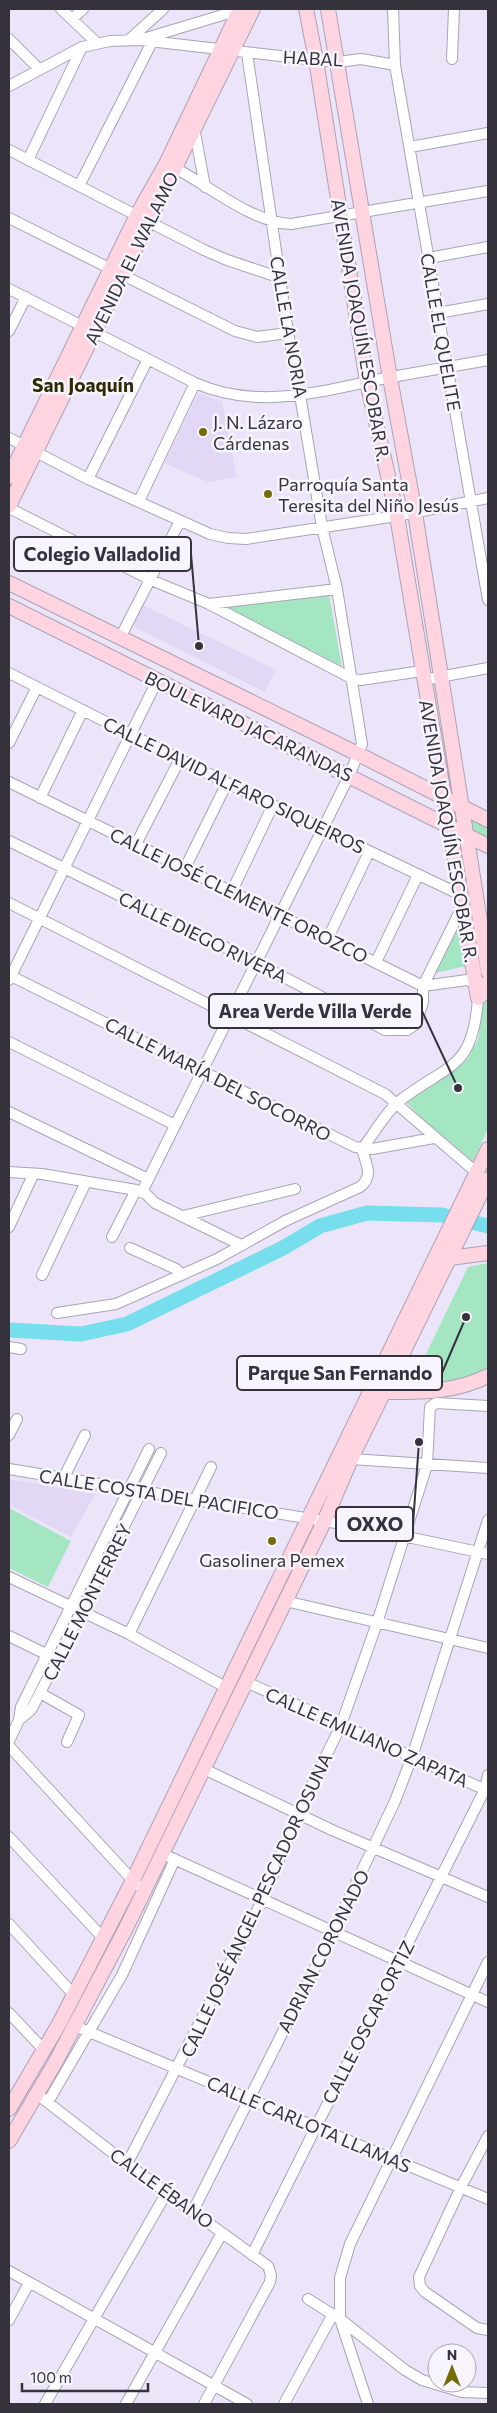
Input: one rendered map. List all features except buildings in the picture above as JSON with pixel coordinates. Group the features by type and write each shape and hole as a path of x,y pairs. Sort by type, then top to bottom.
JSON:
{"main road":[{"name":"AVENIDA EL WALAMO","path":"9,507 30,449 142,218 170,166 195,129 225,51 244,9"},
{"name":"AVENIDA JOAQUÍN ESCOBAR R.","path":"306,9 316,60 339,216 367,382 397,516 422,675 462,901 483,989"},
{"name":"AVENIDA JOAQUÍN ESCOBAR R.","path":"328,9 390,378 415,513 488,971"},
{"name":"AVENIDA EL WALAMO","path":"170,166 189,114 225,51"},
{"name":"AVENIDA EL WALAMO","path":"9,477 30,449"},
{"name":"BOULEVARD JACARANDAS","path":"9,583 358,754 488,820"},
{"name":"BOULEVARD JACARANDAS","path":"9,606 488,846"},
{"path":"9,2109 74,1995 132,1882 434,1258 477,1203 488,1149"},
{"path":"9,2140 42,2098 82,2029 144,1890 169,1857 204,1770 324,1522 351,1459 450,1258 453,1235 464,1195 483,1176"},
{"path":"450,1258 488,1254"},
{"path":"384,1392 430,1392 455,1389 488,1376"}],"street":[{"path":"61,9 97,43"},
{"path":"72,19 82,9"},
{"path":"129,40 163,9"},
{"path":"9,86 82,47 97,43 140,40 244,9"},
{"name":"CALLE EL QUELITE","path":"393,9 395,64 470,502 484,557 488,600"},
{"path":"452,60 454,9"},
{"path":"9,39 38,69"},
{"name":"HABAL","path":"140,40 316,60 338,62 362,58 395,64"},
{"path":"79,186 152,42"},
{"path":"28,160 82,47"},
{"name":"CALLE LA NORIA","path":"112,1237 148,1179 349,776 362,744 337,589 322,527 278,277 272,222 247,53"},
{"path":"189,114 195,129 205,187"},
{"path":"410,147 488,133"},
{"path":"9,150 227,260 278,277"},
{"path":"170,166 205,187 272,222 291,224 488,191"},
{"path":"9,218 248,336 288,333"},
{"path":"429,258 488,247"},
{"path":"9,289 195,384 216,392 247,398 300,395 488,360"},
{"path":"9,332 26,297"},
{"path":"438,313 488,304"},
{"path":"88,480 148,359"},
{"path":"139,501 195,384"},
{"path":"9,438 88,480 210,534 228,538 246,538 397,516 488,498"},
{"path":"9,507 151,580 209,604 353,679 362,680 422,675"},
{"path":"120,638 180,521"},
{"path":"209,604 337,589"},
{"path":"440,677 488,668"},
{"name":"CALLE DAVID ALFARO SIQUEIROS","path":"9,673 180,760 418,876 462,901"},
{"name":"AVENIDA JOAQUÍN ESCOBAR R.","path":"422,675 440,677"},
{"path":"10,977 40,920 157,681"},
{"path":"9,743 37,687"},
{"path":"40,798 83,710"},
{"path":"136,844 180,760"},
{"name":"CALLE JOSÉ CLEMENTE OROZCO","path":"9,782 422,986"},
{"path":"185,868 227,783"},
{"path":"232,891 273,805"},
{"name":"CALLE DIEGO RIVERA","path":"9,841 255,962 385,1030 395,1032 407,1030 416,1024 424,1002 422,986"},
{"path":"328,938 370,852"},
{"path":"376,962 418,876"},
{"path":"422,986 462,901"},
{"path":"9,903 385,1094 434,1138 483,1176"},
{"name":"CALLE MARÍA DEL SOCORRO","path":"10,977 355,1148 362,1149"},
{"path":"362,1149 396,1104 457,1063 468,1048 473,1035 483,989 467,980 422,986"},
{"path":"9,1042 175,1124"},
{"path":"9,1112 148,1179"},
{"path":"362,1149 434,1138"},
{"path":"57,1313 116,1304 217,1259 303,1212 360,1187 367,1181 369,1176 362,1149"},
{"path":"9,1172 139,1191 155,1203 241,1245"},
{"path":"9,1227 33,1174"},
{"path":"42,1275 86,1182"},
{"path":"183,1216 295,1189"},
{"path":"130,1248 176,1269 182,1275"},
{"path":"434,1258 450,1258"},
{"path":"9,1347 21,1349"},
{"name":"CALLE JOSÉ ÁNGEL PESCADOR OSUNA","path":"128,2164 263,1899 298,1814 341,1725 377,1623 427,1465 430,1407 436,1403 488,1406"},
{"path":"9,1435 17,1419"},
{"path":"64,1477 85,1435"},
{"name":"CALLE MONTERREY","path":"9,1741 19,1720 21,1707 149,1449"},
{"name":"CALLE MONTERREY","path":"19,1720 31,1710 83,1611 161,1453"},
{"path":"351,1459 488,1468"},
{"path":"129,1634 211,1467"},
{"name":"CALLE COSTA DEL PACIFICO","path":"9,1469 195,1501 309,1518 488,1554"},
{"name":"ADRIAN CORONADO","path":"193,2211 374,1847 412,1756 488,1520"},
{"path":"9,1577 129,1634 227,1688"},
{"path":"285,1601 488,1648"},
{"path":"9,1636 57,1660"},
{"name":"CALLE EMILIANO ZAPATA","path":"246,1682 486,1790"},
{"path":"40,1693 79,1714 67,1742"},
{"path":"9,1746 132,1882 144,1890"},
{"path":"204,1770 298,1814 488,1897"},
{"name":"CALLE OSCAR ORTIZ","path":"252,2255 441,1876 486,1790 488,1775"},
{"path":"9,1837 104,1938"},
{"path":"82,2029 122,1974 169,1857 488,2002"},
{"path":"9,1924 74,1995"},
{"path":"284,2404 336,2317 340,2278 350,2244 488,1962"},
{"path":"9,2013 44,2050"},
{"name":"CALLE CARLOTA LLAMAS","path":"82,2029 488,2199"},
{"name":"CALLE ÉBANO","path":"42,2098 128,2164 268,2266 271,2275 266,2290 214,2386"},
{"path":"488,2136 461,2187 419,2277 420,2286 425,2292 477,2328 488,2330"},
{"path":"45,2404 167,2192"},
{"path":"126,2404 222,2233"},
{"path":"9,2271 246,2404"},
{"path":"9,2320 30,2283"},
{"path":"308,2299 336,2317 405,2370 422,2380 462,2392 488,2393"},
{"path":"336,2317 368,2404"},
{"path":"204,2404 214,2386"}],"shaded area":[{"name":"J. N. Lázaro Cárdenas","path":"198,393 222,401 237,477 208,482 164,463"},
{"path":"141,604 276,670 265,692 130,625"},
{"path":"9,1479 95,1494 71,1537 9,1505"}],"green space":[{"path":"329,594 342,667 222,607"},
{"path":"470,816 488,825 488,840 473,832"},
{"path":"457,911 466,966 427,975"},
{"path":"484,996 488,999 488,1129 473,1161 433,1130 406,1102 467,1059 478,1040"},
{"path":"488,1263 488,1368 461,1379 440,1384 421,1384 413,1381 468,1267"},
{"path":"9,1508 71,1541 48,1587 9,1568"}],"waterway":[{"path":"9,1330 81,1334 127,1324 283,1248 320,1226 367,1213 442,1215 488,1226"}],"place":[{"name":"J. N. Lázaro Cárdenas","path":"203,432"},
{"name":"Parroquía Santa Teresita del Niño Jesús","path":"268,494"},
{"name":"Colegio Valladolid","path":"199,646"},
{"name":"Area Verde Villa Verde","path":"458,1088"},
{"name":"Parque San Fernando","path":"466,1317"},
{"name":"OXXO","path":"419,1442"},
{"name":"Gasolinera Pemex","path":"272,1541"}],"district":[{"name":"San Joaquín","path":"83,384"}]}
